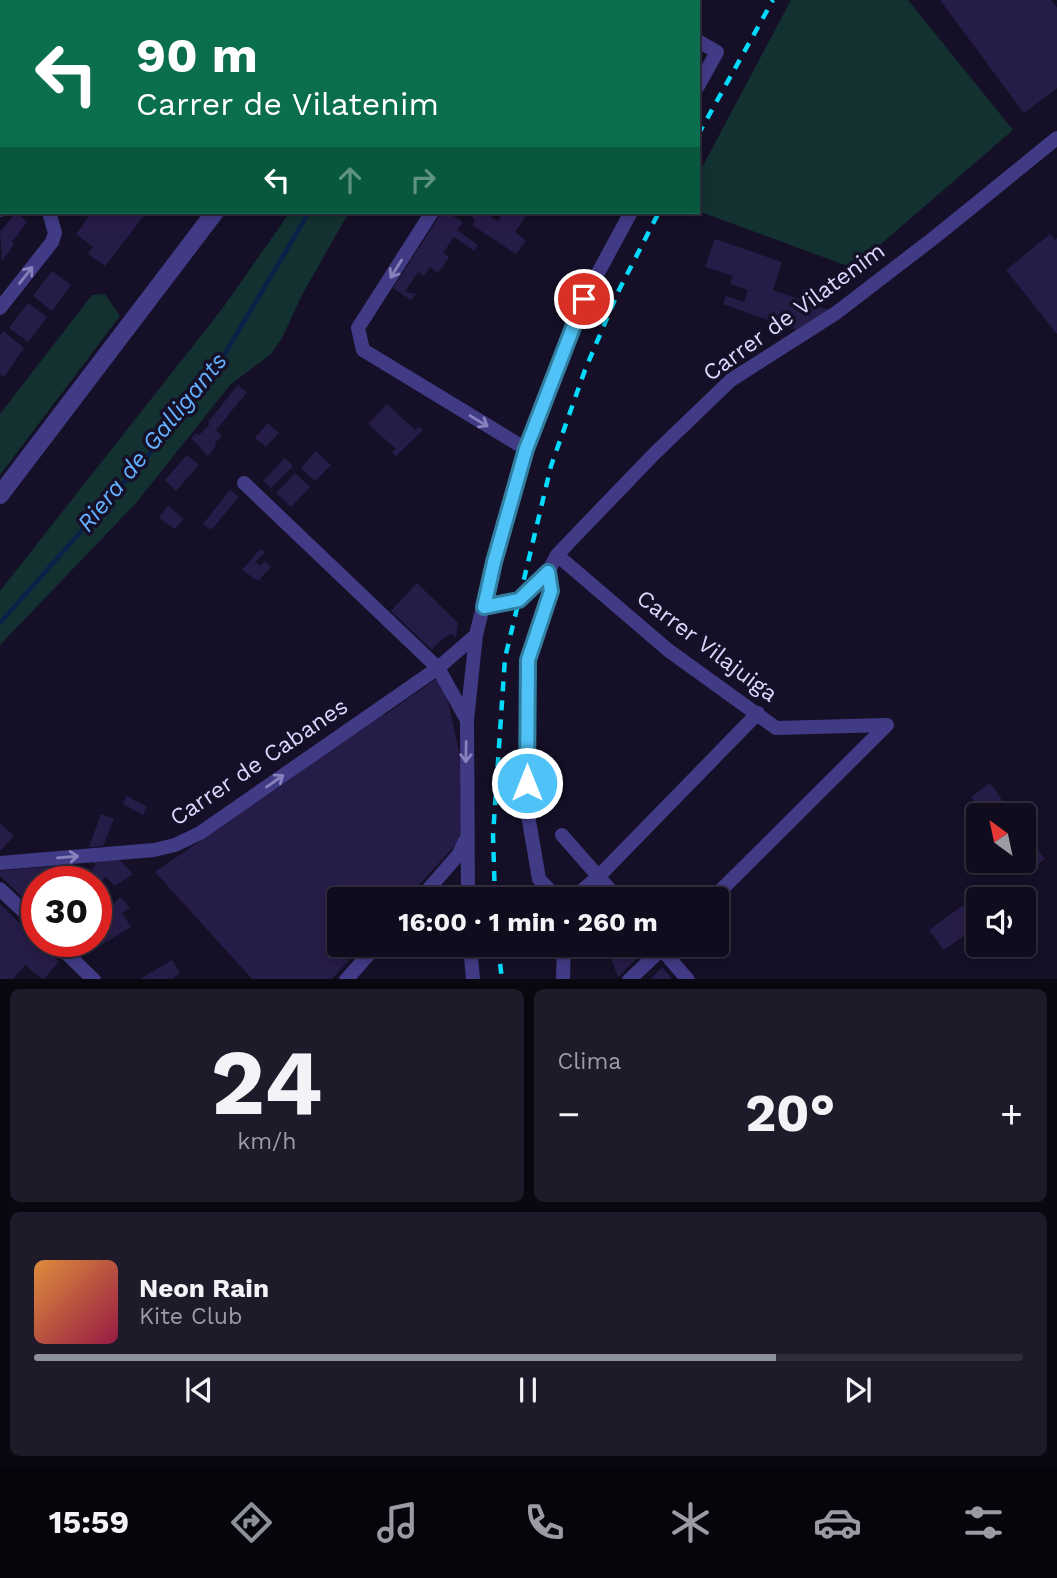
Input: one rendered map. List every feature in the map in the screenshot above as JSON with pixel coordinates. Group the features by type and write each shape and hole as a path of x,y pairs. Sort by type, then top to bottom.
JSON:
{"street":[{"path":"700,42 717,52 700,82"},
{"name":"Carrer de Vilatenim","path":"484,607 519,600 548,572 557,555 654,454 731,380 836,313 1057,138"},
{"path":"0,308 52,242 55,233 50,214"},
{"path":"0,495 213,214"},
{"path":"431,214 358,328 363,350 526,449"},
{"path":"468,887 467,720 476,635 526,449 584,299 630,214"},
{"path":"244,484 438,668 467,720"},
{"name":"Carrer Vilajuiga","path":"557,555 668,650 776,728 887,725 724,887"},
{"name":"Carrer de Vilatenim","path":"547,887 539,879 527,809 528,660 551,591 548,572"},
{"name":"Carrer de Cabanes","path":"0,863 153,850 176,845 200,833 438,668 476,635"},
{"path":"586,887 758,713"},
{"path":"430,887 459,854 468,835"},
{"path":"562,835 608,887"},
{"path":"0,889 21,909"},
{"path":"71,957 94,979"},
{"path":"346,979 366,957"},
{"path":"471,957 473,979"},
{"path":"563,979 564,957"},
{"path":"629,979 651,957"},
{"path":"671,957 688,979"}],"green space":[{"path":"791,0 908,0 1013,130 853,268 700,212 700,171"},
{"path":"289,214 348,214 271,354 230,385 136,503 0,645 0,591 222,309"},
{"path":"105,294 120,316 0,475 0,414 92,295"}],"building":[{"path":"940,0 1051,0 1057,8 1057,88 1024,113"},
{"path":"14,214 27,222 2,261 0,232"},
{"path":"91,214 145,214 105,266 88,254 93,247 76,234"},
{"path":"441,214 454,214 453,216 463,222 457,230 478,245 474,251 454,237 443,253 449,257 438,273 430,267 424,276 418,272 405,292 416,294 411,300 393,288"},
{"path":"475,214 486,214 498,221 501,214 522,214 526,216 515,232 526,241 516,254 472,225 475,220 472,218"},
{"path":"1050,234 1055,240 1057,238 1057,334 1006,270"},
{"path":"715,239 782,262 773,290 829,310 797,330 723,304 726,296 744,302 748,290 730,284 733,276 705,267"},
{"path":"52,271 71,285 52,311 33,296"},
{"path":"28,303 47,317 28,342 9,328"},
{"path":"3,331 24,348 4,377 0,374 0,335"},
{"path":"238,385 247,392 216,430 222,436 208,456 191,438 196,433 199,435 210,424 208,422"},
{"path":"387,404 415,430 419,427 423,430 396,456 392,452 396,449 368,424"},
{"path":"268,423 279,433 266,447 255,438"},
{"path":"316,451 331,465 315,481 301,468"},
{"path":"187,455 199,465 176,491 165,480"},
{"path":"285,458 293,466 271,488 263,481"},
{"path":"295,473 310,487 291,507 276,493"},
{"path":"230,490 239,497 211,530 203,524"},
{"path":"168,506 184,519 175,529 159,518"},
{"path":"260,549 265,552 255,562 260,566 265,561 271,567 258,581 242,570"},
{"path":"417,583 458,623 456,638 452,634 441,640 432,650 391,611"},
{"path":"442,675 461,760 462,838 417,887 327,887 327,957 352,957 332,979 252,979 155,872 292,778 380,712 383,716"},
{"path":"990,783 1004,803 975,803 971,797"},
{"path":"127,796 147,807 143,815 123,804"},
{"path":"101,814 114,819 103,846 89,847"},
{"path":"0,823 14,836 0,851"},
{"path":"1036,847 1045,859 1036,866"},
{"path":"119,859 133,874 115,886 112,883 112,866 95,866 93,862"},
{"path":"21,869 21,896 0,876 0,871"},
{"path":"120,897 130,908 122,913 131,927 112,938 112,905"},
{"path":"966,903 966,934 944,950 929,930"},
{"path":"0,904 21,925 21,957 54,957 59,962 44,979 25,965 13,979 0,979"},
{"path":"610,957 638,957 618,977"},
{"path":"172,960 180,973 171,979 140,979"},
{"path":"662,967 672,979 651,979"}],"waterway":[{"name":"Riera de Galligants","path":"0,623 153,450 226,352 308,214"}],"railway":[{"path":"700,131 773,0"},
{"path":"495,887 493,835 505,658 551,466 585,370 619,290 658,214"},
{"path":"499,957 502,979"}],"route":[{"path":"527,783 528,660 551,591 548,572 519,600 484,607 526,449 584,299"}]}
